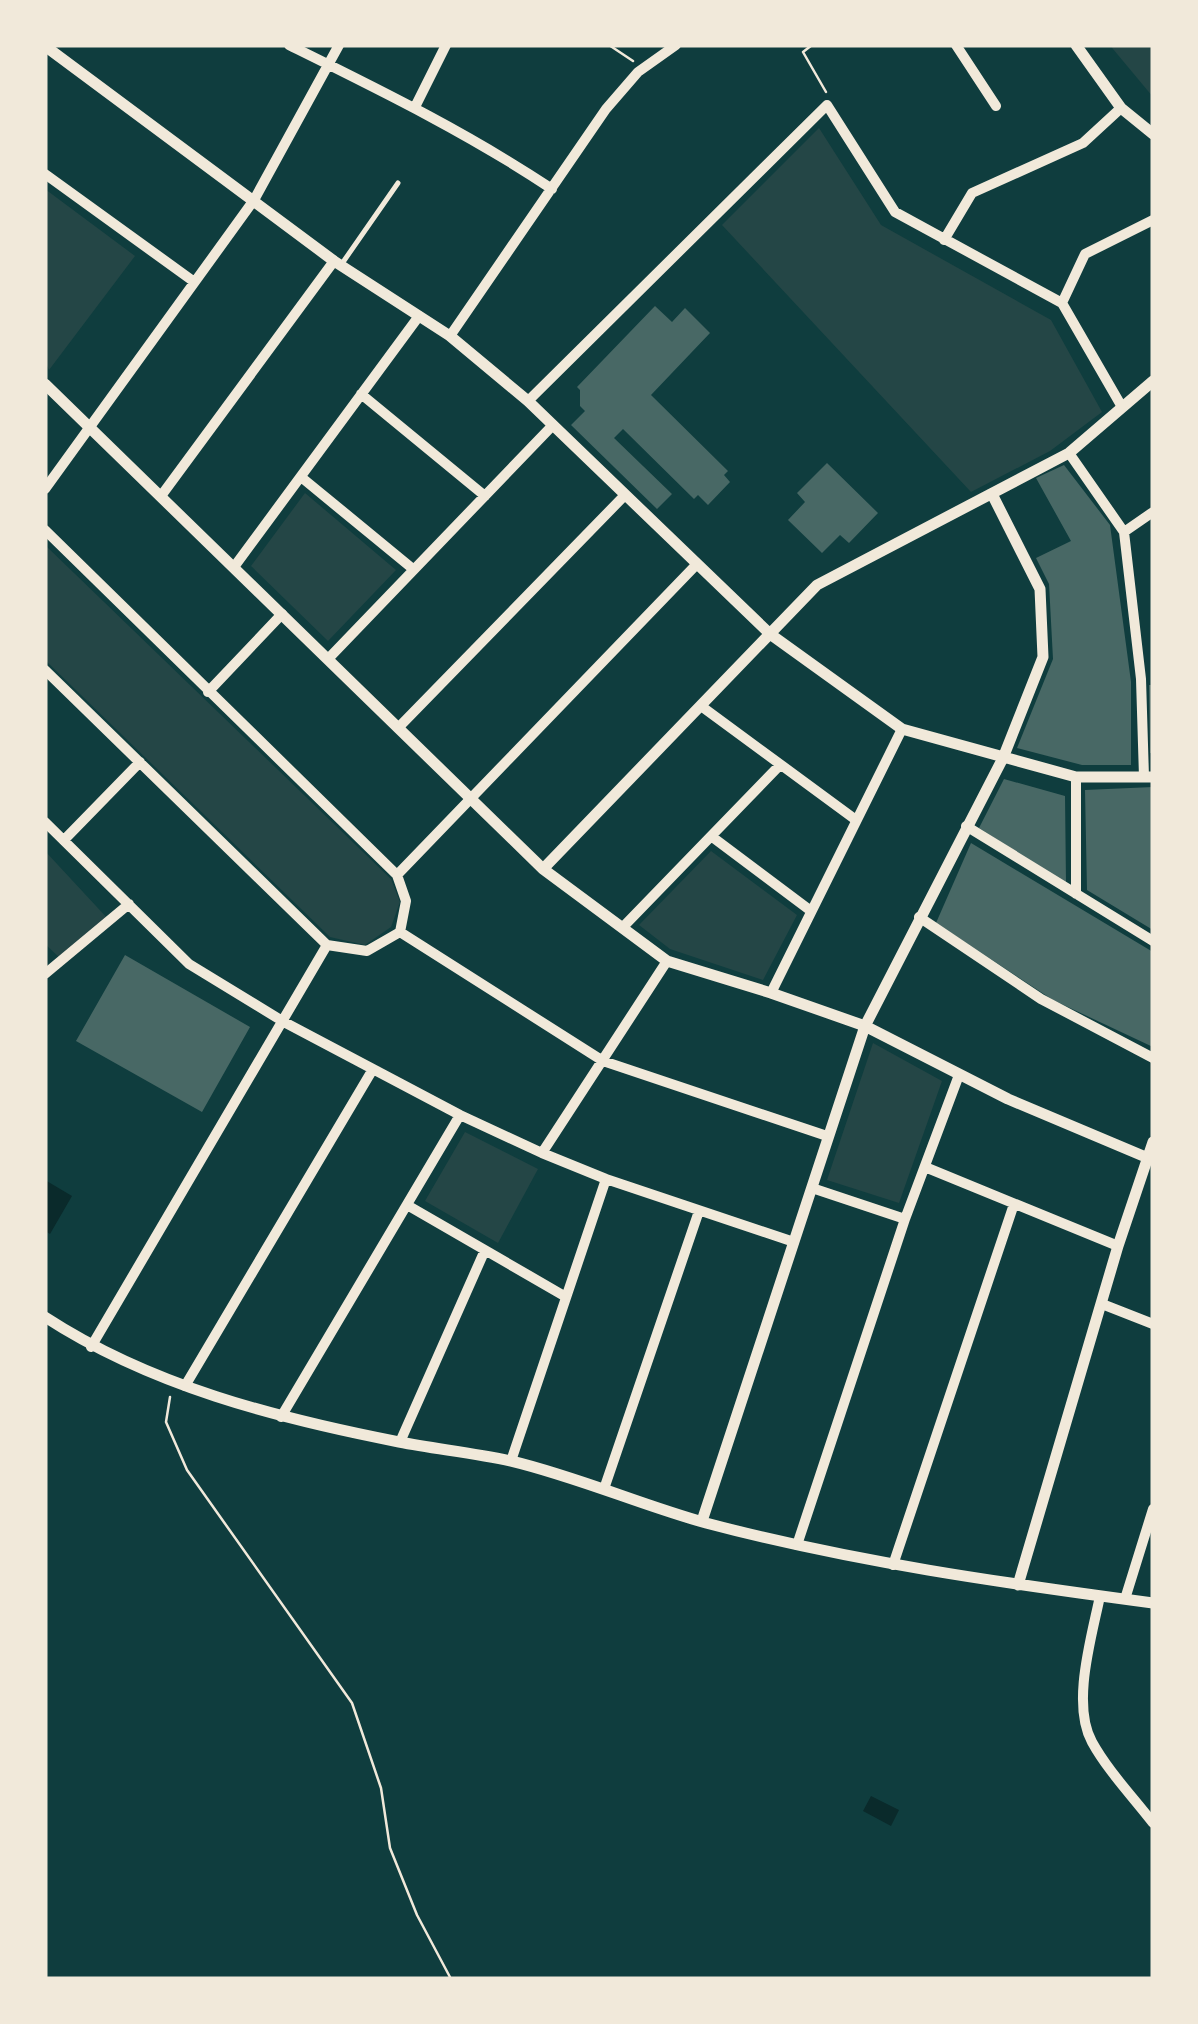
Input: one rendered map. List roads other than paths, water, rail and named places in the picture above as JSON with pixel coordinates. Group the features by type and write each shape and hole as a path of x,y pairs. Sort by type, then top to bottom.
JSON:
{"street":[{"path":"290,45 492,149 552,189"},
{"path":"45,489 254,200 339,45"},
{"path":"415,107 446,45"},
{"path":"450,336 606,109 644,68 676,45"},
{"path":"956,45 996,106"},
{"path":"1076,45 1122,108 1153,134"},
{"path":"45,46 338,262 450,336 528,401 770,634 902,730 1076,777 1148,777 1147,679 1124,532 1068,453"},
{"path":"528,401 827,105 896,212 1062,303 1122,407"},
{"path":"944,240 972,194 1083,142 1122,108"},
{"path":"45,174 193,282"},
{"path":"1062,303 1086,254 1153,220"},
{"path":"161,496 338,262"},
{"path":"234,567 418,316"},
{"path":"543,869 817,585 1068,453 1153,381"},
{"path":"45,384 543,869 667,961 866,1026 958,1075 1151,1149 1118,1246 1018,1584"},
{"path":"361,394 484,496"},
{"path":"328,658 552,425"},
{"path":"301,476 413,569"},
{"path":"702,1522 866,1026 1003,758 1043,657 1040,589 992,494"},
{"path":"399,727 625,495"},
{"path":"1124,532 1153,512"},
{"path":"45,530 398,874 406,900 400,932 367,951 327,945 45,670"},
{"path":"398,874 696,565"},
{"path":"208,692 282,614"},
{"path":"701,706 856,820"},
{"path":"771,992 902,730"},
{"path":"64,840 140,762"},
{"path":"623,927 780,766"},
{"path":"1076,777 1076,894"},
{"path":"45,822 189,964 284,1022 460,1115 542,1153 606,1179 794,1242"},
{"path":"966,826 1153,941"},
{"path":"711,836 811,910"},
{"path":"47,968 129,904"},
{"path":"919,917 1041,999 1153,1058"},
{"path":"400,932 603,1062 827,1136"},
{"path":"91,1347 327,945"},
{"path":"542,1153 667,961"},
{"path":"179,1384 372,1069"},
{"path":"798,1545 905,1219 958,1075"},
{"path":"281,1416 460,1115"},
{"path":"925,1167 1118,1246"},
{"path":"512,1462 606,1179"},
{"path":"812,1188 905,1219"},
{"path":"407,1204 566,1298"},
{"path":"893,1565 1014,1204"},
{"path":"604,1489 699,1211"},
{"path":"400,1442 485,1250"},
{"path":"1102,1304 1153,1324"},
{"path":"45,1317 91,1347 179,1384 281,1416 512,1462 702,1522 798,1545 893,1565 1153,1603"},
{"path":"1125,1599 1153,1510"},
{"path":"1100,1596 1085,1672 1084,1712 1090,1740 1153,1824"}],"lane":[{"path":"338,262 398,184"}]}
